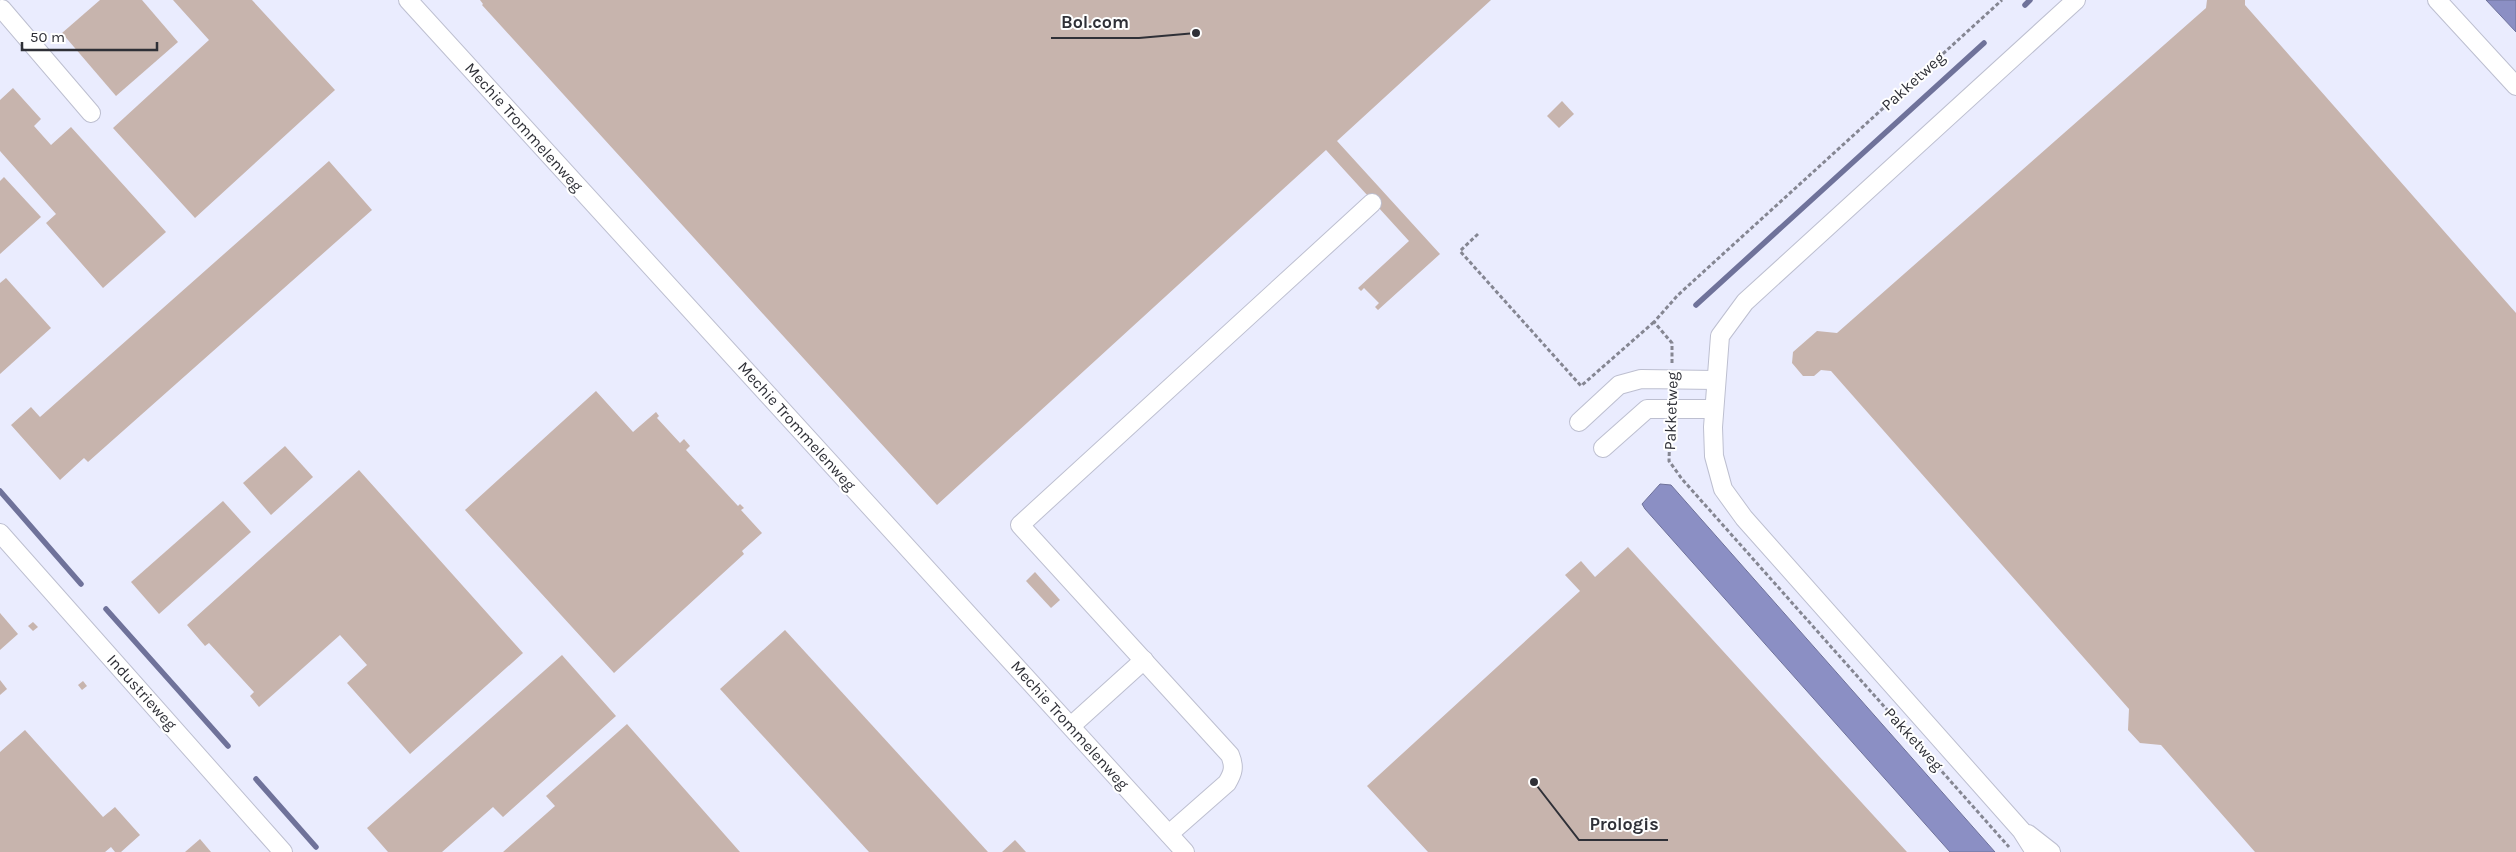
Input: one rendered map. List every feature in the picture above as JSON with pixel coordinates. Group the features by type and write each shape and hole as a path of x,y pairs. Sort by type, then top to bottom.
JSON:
{"street":[{"name":"Mechie Trommelenweg","path":"408,0 1185,852"},
{"name":"Pakketweg","path":"2021,830 1744,518 1723,489 1714,456 1714,409 1720,336 1745,302 2076,0"},
{"path":"2437,0 2516,86"},
{"path":"5,6 91,113"},
{"path":"1169,834 1227,783 1234,772 1234,764 1230,755 1020,525 1372,204"},
{"path":"1579,422 1641,379 1716,380"},
{"path":"1606,452 1667,408 1714,409"},
{"name":"Industrieweg","path":"0,532 284,852"},
{"path":"1071,726 1144,660"},
{"path":"2021,830 2036,852"},
{"path":"2021,830 2051,852"}],"path":[{"name":"Pakketweg","path":"1672,380 1672,343 1654,322 1678,295 2002,0"},
{"path":"1478,234 1460,251 1581,386 1654,322"},
{"name":"Pakketweg","path":"1667,408 1670,460 1682,479 2014,852"}],"water":[{"path":"2486,0 2516,0 2516,32"},
{"path":"1660,484 1671,485 1995,852 1950,852 1645,509 1642,504"}],"building":[{"path":"100,0 142,0 178,42 116,96 62,33"},
{"path":"173,0 252,0 335,90 195,218 113,128 209,40"},
{"path":"480,0 1491,0 1337,141 1440,254 1378,310 1375,307 1379,303 1364,288 1361,291 1358,288 1409,241 1326,150 937,505 482,5"},
{"path":"2207,0 2245,0 2245,5 2516,313 2516,852 2255,852 2161,745 2140,743 2128,730 2129,709 1831,371 1821,370 1814,376 1803,376 1792,363 1793,352 1817,331 1837,333 2206,8"},
{"path":"13,88 41,119 34,126 51,145 71,127 166,232 103,288 46,223 56,214 0,151 0,100"},
{"path":"1562,101 1574,114 1559,128 1547,116"},
{"path":"329,161 372,210 88,462 84,458 60,480 11,425 31,407 40,417"},
{"path":"4,177 41,217 0,254 0,181"},
{"path":"6,278 51,328 0,374 0,283"},
{"path":"596,391 633,432 656,412 659,416 657,418 680,443 684,439 690,446 686,450 738,506 740,504 744,508 741,510 762,533 742,551 744,554 614,673 465,510"},
{"path":"285,446 313,477 271,515 243,483"},
{"path":"359,470 523,653 410,754 347,683 367,665 340,635 259,707 250,696 254,692 209,643 205,646 187,625"},
{"path":"223,501 251,532 159,614 131,582"},
{"path":"1628,547 1907,852 1428,852 1367,786 1580,591 1565,575 1581,561 1595,577"},
{"path":"1035,572 1060,600 1051,608 1026,581"},
{"path":"0,613 18,634 0,650"},
{"path":"33,622 38,627 33,631 28,626"},
{"path":"785,630 988,852 869,852 720,689"},
{"path":"562,655 616,716 503,817 493,807 442,852 388,852 367,828"},
{"path":"0,680 7,689 0,695"},
{"path":"83,681 87,686 82,690 78,685"},
{"path":"627,724 740,852 503,852 555,806 546,796"},
{"path":"25,730 103,817 115,807 140,835 121,852 115,852 111,847 105,852 0,852 0,752"},
{"path":"200,839 211,852 185,852"},
{"path":"1015,840 1026,852 1002,852"}],"waterway":[{"path":"2025,5 2030,0"},
{"path":"1696,305 1984,43"},
{"path":"0,491 81,584"},
{"path":"106,609 228,746"},
{"path":"256,779 316,847"}],"place":[{"name":"Bol.com","path":"1196,33"},
{"name":"Prologis","path":"1534,782"}]}
